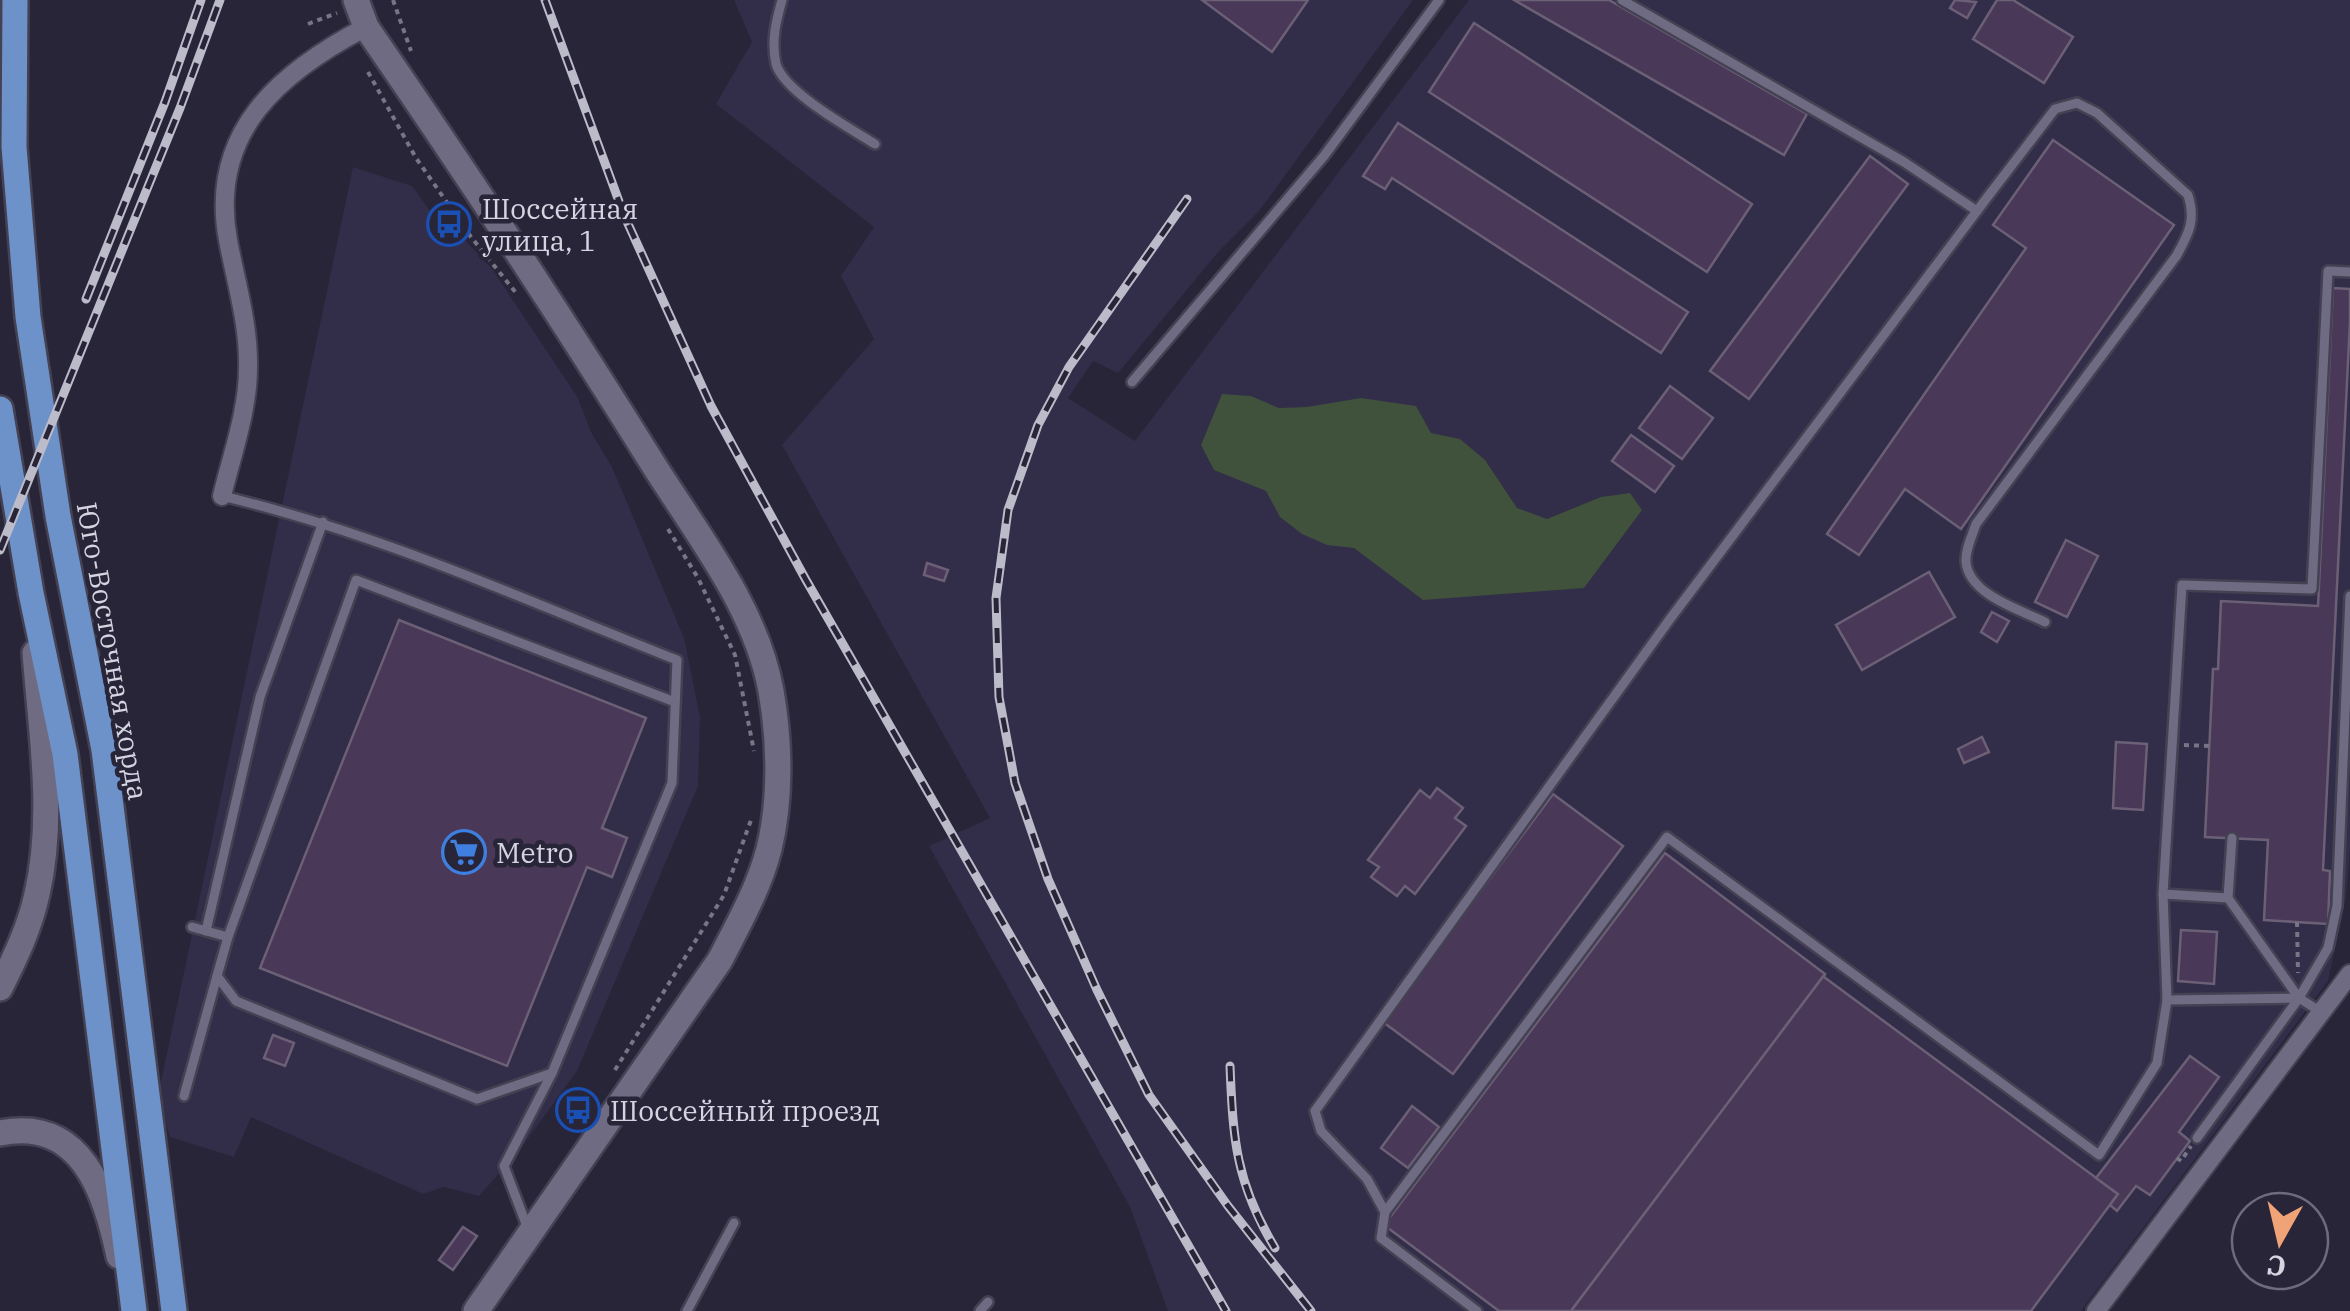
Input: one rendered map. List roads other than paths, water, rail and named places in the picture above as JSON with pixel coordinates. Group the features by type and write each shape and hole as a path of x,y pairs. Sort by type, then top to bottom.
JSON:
{"main road":[{"name":"Юго-Восточная хорда","path":"15,0 14,148 28,317 58,516 104,750 174,1311"},
{"path":"366,0 366,27"},
{"path":"347,6 366,27 534,272 738,599 771,689 777,799 769,850 750,903 720,960 476,1311"},
{"path":"0,410 31,593 65,754 133,1311"},
{"path":"0,988 18,952 37,894 45,830 44,761 31,593"},
{"path":"0,1133 24,1131 53,1138 88,1165 102,1193 133,1311"}],"street":[{"path":"222,496 246,398 248,367 246,325 227,234 226,179 241,132 272,88 320,52 366,27"},
{"path":"2096,1311 2350,974"}],"lane":[{"path":"782,0 773,32 777,68 816,108 876,144"},
{"path":"1132,382 1324,156 1439,0"},
{"path":"1622,0 1904,162 1978,211"},
{"path":"1385,1212 1367,1179 1321,1131 1315,1111 1670,619 1978,211 2055,110 2077,103 2097,113 2188,194 2194,212 2191,230 2177,255 1976,524 1966,564 1973,580 1990,594 2046,622"},
{"path":"1477,1311 1381,1238 1385,1212 1666,837 2099,1155 2157,1063 2167,1000 2163,894 2182,586 2312,589 2328,271 2350,272"},
{"path":"222,496 323,522 416,555 677,660 672,783 552,1073 504,1166 530,1235"},
{"path":"206,931 260,697 323,522"},
{"path":"184,1096 228,937 356,580 676,702"},
{"path":"2197,1138 2299,998 2328,948 2337,906 2350,596"},
{"path":"2232,838 2228,898 2299,998 2321,1012"},
{"path":"2163,894 2228,898"},
{"path":"192,927 228,937"},
{"path":"218,976 236,1001 477,1099 552,1073"},
{"path":"2167,1000 2299,998"},
{"path":"687,1311 734,1223"},
{"path":"980,1311 988,1302"}],"railway":[{"path":"86,299 165,102 201,0"},
{"path":"0,550 220,0"},
{"path":"545,0 624,215 711,406 806,580 1226,1311"},
{"path":"1187,199 1069,367 1038,425 1008,510 996,598 999,697 1015,783 1048,879 1149,1095 1228,1206 1311,1311"},
{"path":"1230,1066 1233,1117 1244,1181 1275,1248"}],"place":[{"name":"Шоссейная улица, 1","path":"449,224"},
{"name":"Metro","path":"464,852"},
{"name":"Шоссейный проезд","path":"578,1110"}]}
